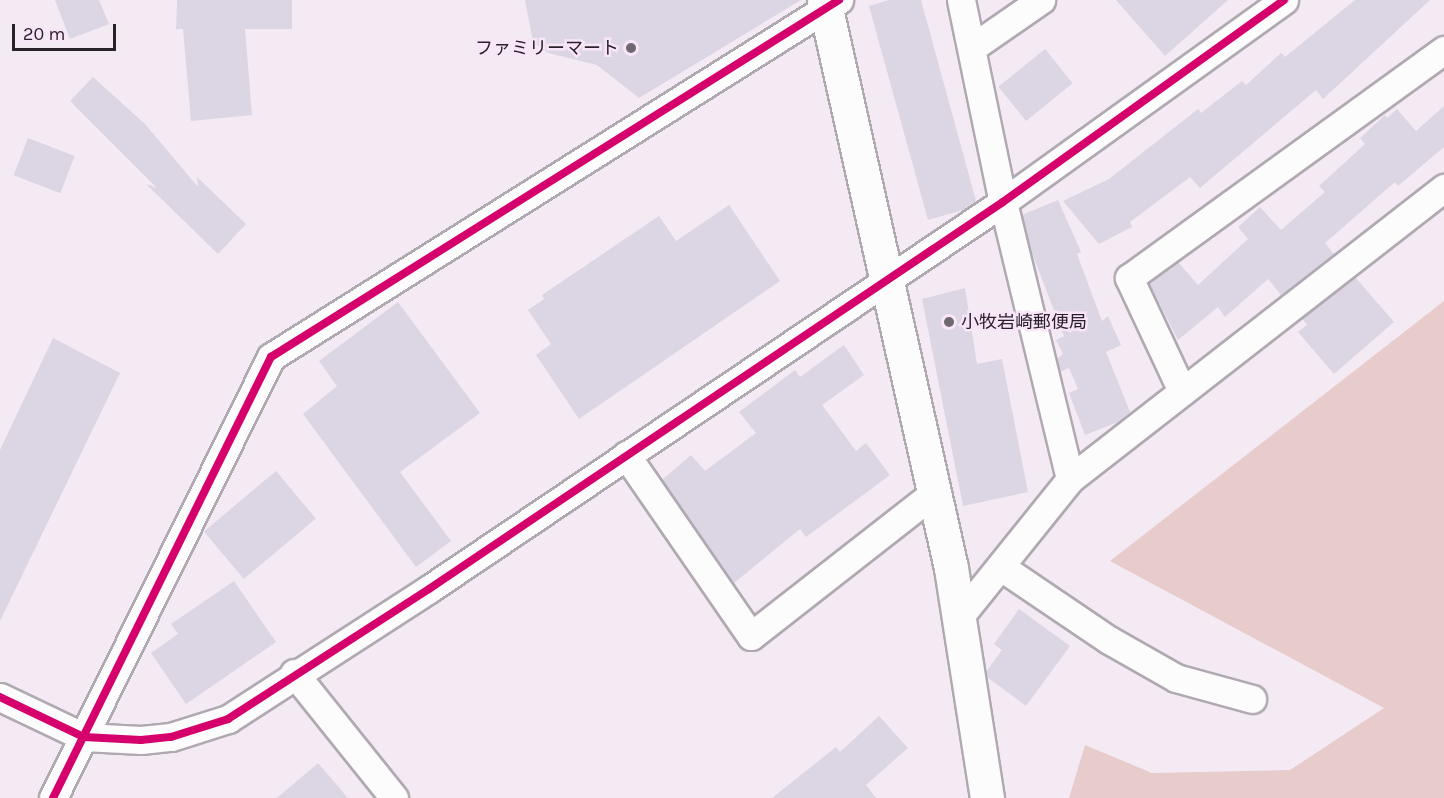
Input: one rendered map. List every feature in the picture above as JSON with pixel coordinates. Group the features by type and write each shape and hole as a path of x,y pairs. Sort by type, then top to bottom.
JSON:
{"street":[{"path":"961,0 973,47 1003,201 1070,479"},
{"path":"973,47 1041,0"},
{"path":"0,697 84,737 141,740 171,737 228,719 294,673 429,589 1003,201 1284,0"},
{"path":"53,798 271,357 829,3 960,616 987,798"},
{"path":"1182,391 1129,278 1444,50"},
{"path":"960,616 1070,479 1444,188"},
{"path":"626,455 751,636 935,492"},
{"path":"1001,567 1109,640 1176,678 1252,699"},
{"path":"294,673 394,798"}],"shaded area":[{"path":"1444,301 1444,798 1069,798 1085,745 1152,773 1290,770 1384,708 1110,561"}],"building":[{"path":"55,0 99,0 109,24 70,39"},
{"path":"177,0 292,0 292,29 245,29 252,115 191,121 183,29 176,29"},
{"name":"ファミリーマート","path":"525,0 801,0 639,98 597,65 548,53 533,42"},
{"path":"889,0 921,0 976,201 963,210 928,220 869,6"},
{"path":"1116,0 1228,0 1165,56"},
{"path":"1355,0 1430,0 1323,99 1316,90 1200,188 1190,177 1130,222 1132,227 1099,244 1063,201 1109,179 1198,109 1201,113 1242,81 1246,85 1281,53 1285,57"},
{"path":"1045,49 1073,83 1026,121 998,87"},
{"path":"93,77 145,124 198,187 197,177 246,224 218,254 146,184 157,188 70,101"},
{"path":"1444,106 1444,147 1398,186 1395,182 1325,243 1334,254 1281,295 1268,279 1225,317 1218,307 1178,340 1149,283 1178,262 1198,285 1248,239 1238,227 1260,207 1281,230 1325,192 1319,186 1365,144 1360,138 1385,115 1387,118 1397,109 1416,131"},
{"path":"28,138 75,156 60,193 14,175"},
{"path":"1058,200 1081,252 1077,254 1102,321 1108,316 1121,345 1106,352 1130,412 1118,422 1085,435 1069,393 1078,389 1069,368 1060,372 1057,359 1063,354 1056,340 1064,336 1030,248 1022,215"},
{"path":"729,205 780,281 579,419 536,355 551,344 528,310 544,299 542,295 659,216 676,241"},
{"path":"1355,277 1394,322 1334,374 1298,332 1307,325 1302,318"},
{"path":"965,288 977,364 1002,359 1028,492 963,506 922,299"},
{"path":"398,302 480,413 400,472 451,541 416,567 303,414 337,386 319,361"},
{"path":"53,338 120,373 0,621 0,450"},
{"path":"844,345 864,375 822,405 856,451 866,443 890,475 806,537 800,529 734,583 662,480 691,455 705,471 756,433 739,412 795,370 800,377"},
{"path":"276,471 316,518 244,579 204,531"},
{"path":"234,581 276,642 186,704 151,653 178,634 171,624"},
{"path":"1019,609 1070,646 1026,706 987,677 986,672 1002,650 994,644"},
{"path":"879,716 908,748 866,785 876,798 772,798 836,747 840,752"},
{"path":"318,763 348,798 277,798"}],"cycle path":[{"path":"53,798 271,357 839,0"},
{"path":"0,697 84,737 141,740 171,737 228,719 429,589 1003,202 1284,0"}],"place":[{"name":"ファミリーマート","path":"631,48"},
{"name":"小牧岩崎郵便局","path":"949,322"}]}
